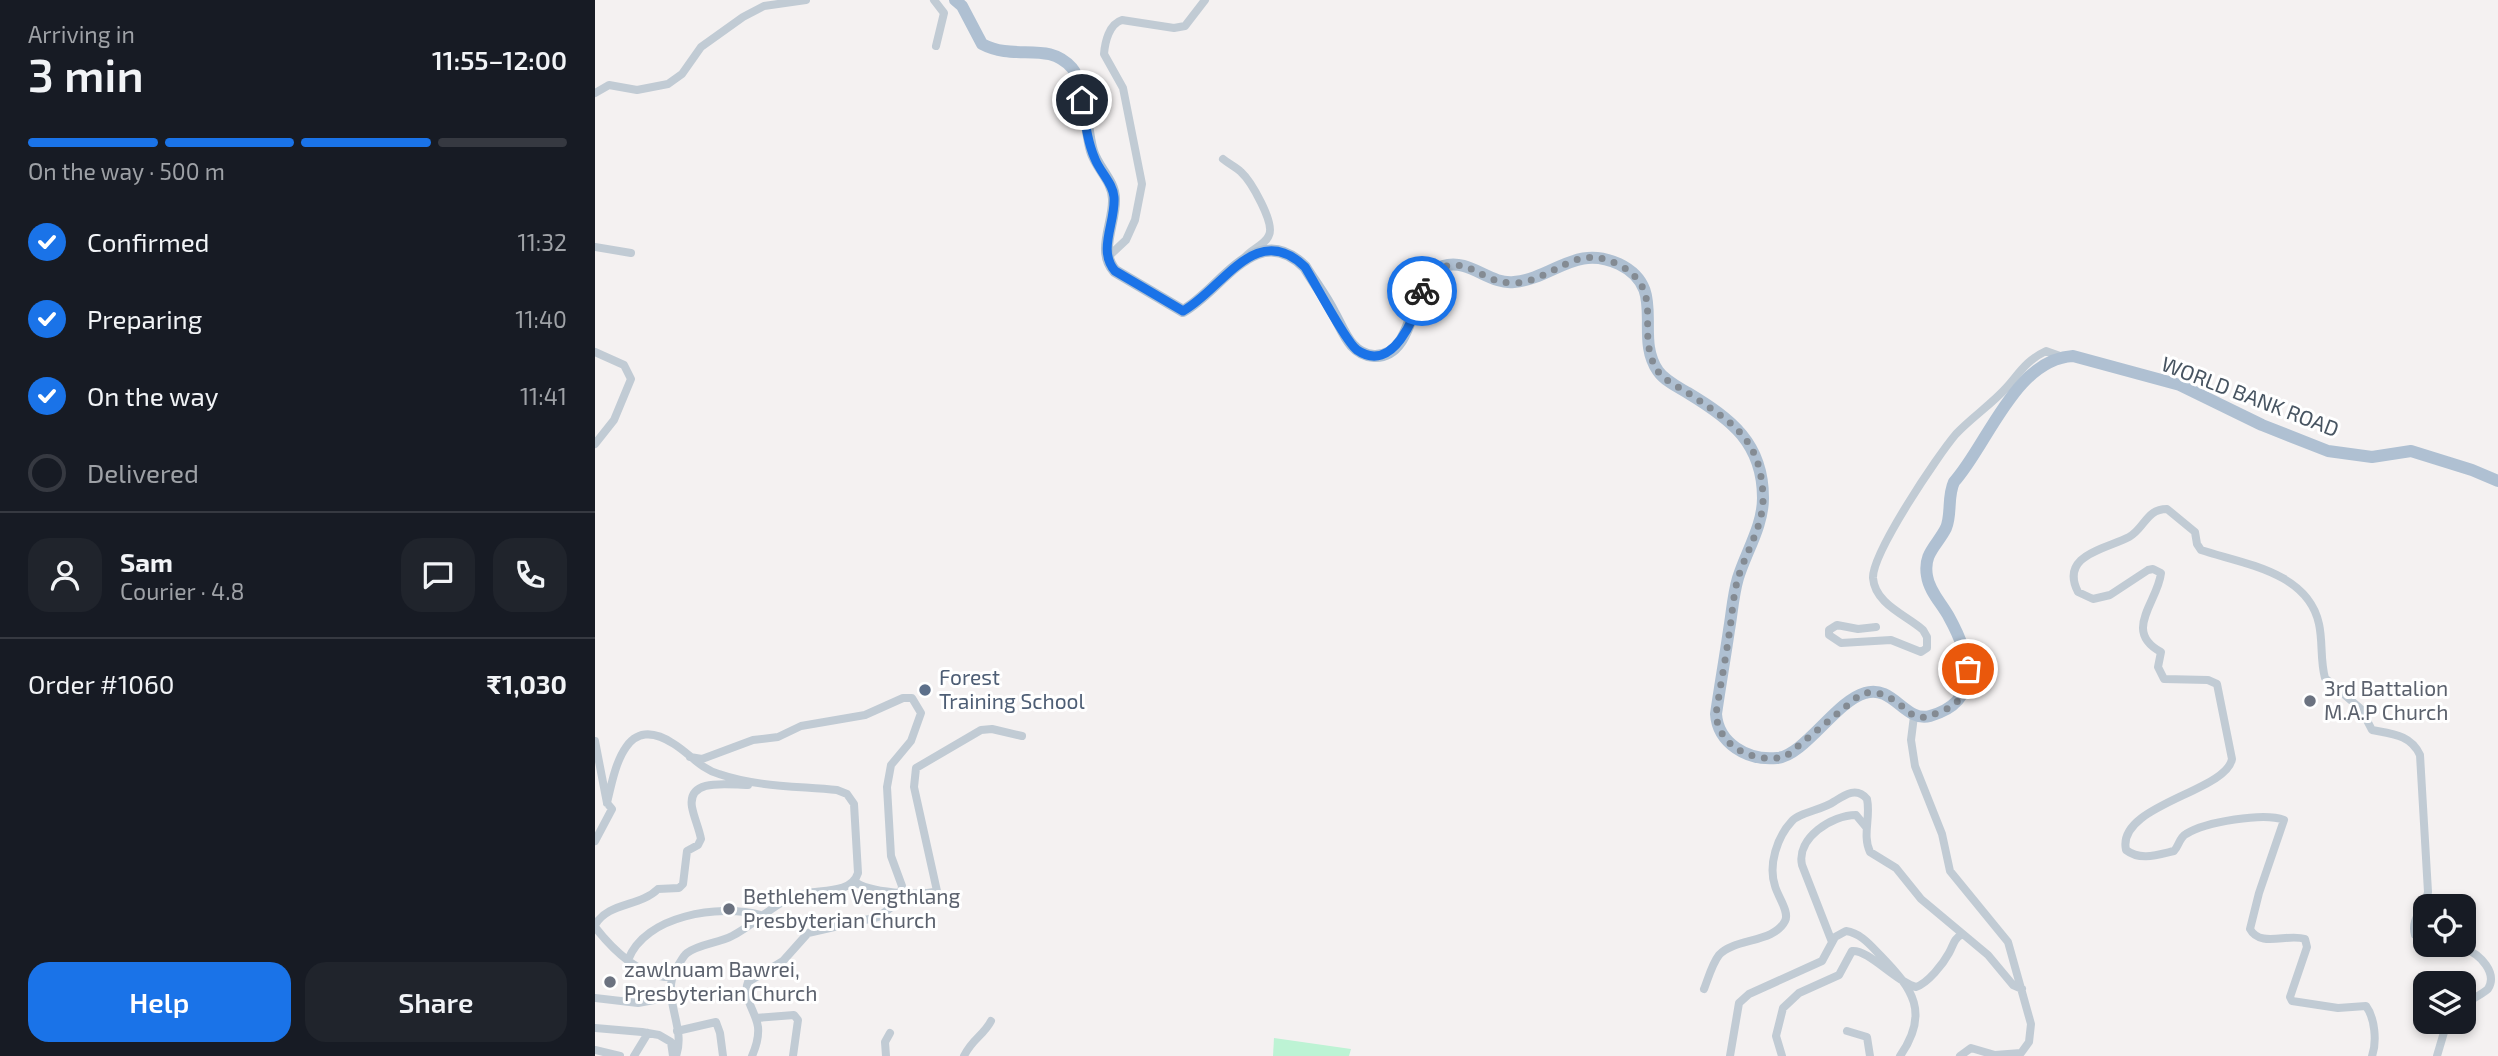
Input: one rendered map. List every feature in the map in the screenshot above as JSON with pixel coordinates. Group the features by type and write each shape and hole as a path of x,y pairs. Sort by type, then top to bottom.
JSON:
{"main road":[{"path":"955,0 962,5 982,44 1007,53 1047,53 1073,69 1080,86 1092,152 1113,189 1108,257 1115,271 1183,311 1197,303 1244,259 1263,251 1276,252 1297,259 1305,267 1346,338 1357,350 1372,356 1385,355 1396,346 1414,314 1423,285 1431,272 1442,266 1465,265 1511,283 1545,274 1586,256 1617,264 1628,270 1646,289 1649,346 1658,371 1735,425 1748,439 1759,473 1763,499 1752,544 1738,579 1716,714 1717,727 1725,741 1756,757 1785,757 1861,694 1871,691 1895,699 1914,716 1931,716 1952,708 1966,690 1968,669 1965,657 1949,617 1927,579 1926,566 1931,547 1945,529 1949,493 1996,418 2023,384 2042,367 2063,357"},
{"name":"WORLD BANK ROAD","path":"2063,357 2073,356 2180,385 2262,425 2328,451 2372,457 2411,451 2498,481"}],"street":[{"path":"595,93 609,85 637,90 668,84 682,74 701,47 743,17 764,6 806,0"},
{"path":"934,0 944,13 936,46"},
{"path":"1108,257 1119,249 1130,230 1142,184 1123,88 1104,54 1108,35 1113,25 1122,20 1174,28 1185,26 1205,0"},
{"path":"1223,159 1242,172 1270,223 1271,229 1266,240 1252,249 1244,259"},
{"path":"595,247 631,253"},
{"path":"1876,627 1858,629 1836,625 1829,630 1829,635 1841,643 1883,639 1902,643 1921,652 1927,649 1927,637 1923,630 1883,601 1877,591 1873,577 1878,557 1936,460 1957,434 2007,387 2021,366 2046,351 2063,357"},
{"path":"595,352 624,365 631,379 614,421 595,444"},
{"path":"2372,1056 2372,1019 2366,1006 2338,1008 2292,1001 2290,998 2306,953 2305,939 2266,939 2255,936 2250,929 2284,820 2270,817 2206,825 2182,836 2174,852 2153,856 2135,855 2126,850 2125,840 2138,822 2218,776 2230,767 2232,760 2217,684 2208,680 2166,680 2158,667 2161,652 2150,646 2145,639 2144,615 2161,573 2154,569 2148,570 2111,595 2093,599 2078,592 2073,580 2077,565 2083,558 2127,538 2151,513 2167,509 2195,532 2201,550 2285,578 2301,590 2318,620 2325,678 2361,709 2372,730 2392,733 2410,740 2420,755 2428,894"},
{"path":"690,757 702,759 753,740 778,737 801,726 865,715 903,698 912,698 919,707 920,722 911,741 891,765 887,787 891,856 902,892 895,906 879,917 808,933 783,961 748,982 747,995 756,1018 758,1034 752,1056"},
{"path":"1914,716 1911,740 1915,766 1920,785 1942,834 1950,871 2004,934 2031,1024 2031,1033 2025,1049 2014,1055 2007,1056 1971,1048 1960,1056"},
{"path":"854,881 875,891 933,893 937,889 914,787 916,768 981,730 992,729 1022,736"},
{"path":"607,803 622,750 635,738 658,737 672,743 709,771 758,784"},
{"path":"595,741 607,803 612,811 595,841"},
{"path":"672,977 661,976 628,960 595,926 603,915 616,908 650,896 658,889 679,888 683,884 687,851 698,845 701,839 691,804 696,790 706,785 758,784 837,790 847,794 853,804 858,873 854,881 846,887 800,895 761,915 735,935 686,953 672,977 670,997 679,1049 675,1056"},
{"path":"1704,989 1717,958 1724,951 1774,931 1785,922 1786,915 1774,884 1772,868 1778,844 1792,821 1827,808 1851,792 1858,792 1867,799 1870,812 1866,827 1870,852 1896,868 1921,899 1987,955 2013,985 2022,989"},
{"path":"1832,942 1802,865 1801,853 1812,834 1842,818 1856,816 1866,827"},
{"path":"628,960 639,941 667,924 715,912 737,911 761,915"},
{"path":"1730,1056 1739,1003 1749,994 1822,961 1835,937 1846,931 1859,936 1906,984 1912,994 1917,1012 1913,1030 1900,1056"},
{"path":"1782,1056 1776,1037 1777,1023 1783,1007 1799,993 1839,975 1852,951 1857,950 1867,955 1906,984 1916,987 1922,985 1949,952 1953,941 1962,934"},
{"path":"2476,955 2489,962 2494,971 2493,983 2489,989 2476,997"},
{"path":"595,998 638,1003 670,997"},
{"path":"756,1018 794,1015 798,1020 793,1056"},
{"path":"964,1056 971,1041 988,1027 991,1021"},
{"path":"677,1031 716,1022 723,1056"},
{"path":"595,1027 648,1033 671,1042 675,1056"},
{"path":"1847,1031 1867,1037 1870,1056"},
{"path":"634,1056 648,1033"},
{"path":"886,1056 885,1042 890,1033"},
{"path":"2437,1056 2443,1034"},
{"path":"595,1050 620,1056"}],"green space":[{"path":"1274,1038 1351,1049 1349,1056 1273,1056"}],"way so far":[{"path":"1422,291 1431,272 1454,264 1465,265 1511,283 1545,274 1586,256 1617,264 1628,270 1646,289 1649,346 1658,371 1735,425 1748,439 1759,473 1763,499 1752,544 1738,579 1716,714 1717,727 1725,741 1756,757 1785,757 1861,694 1871,691 1895,699 1914,716 1931,716 1952,708 1960,701 1966,690 1968,669"}],"place":[{"name":"Forest Training School","path":"925,690"},
{"name":"3rd Battalion M.A.P Church","path":"2310,701"},
{"name":"Bethlehem Vengthlang Presbyterian Church","path":"729,909"},
{"name":"zawlnuam Bawrei, Presbyterian Church","path":"610,982"}],"route":[{"path":"1082,100 1092,152 1113,189 1108,244 1110,264 1115,271 1183,311 1207,295 1244,259 1263,251 1276,252 1297,259 1305,267 1346,338 1357,350 1372,356 1385,355 1405,333 1422,291"}]}
